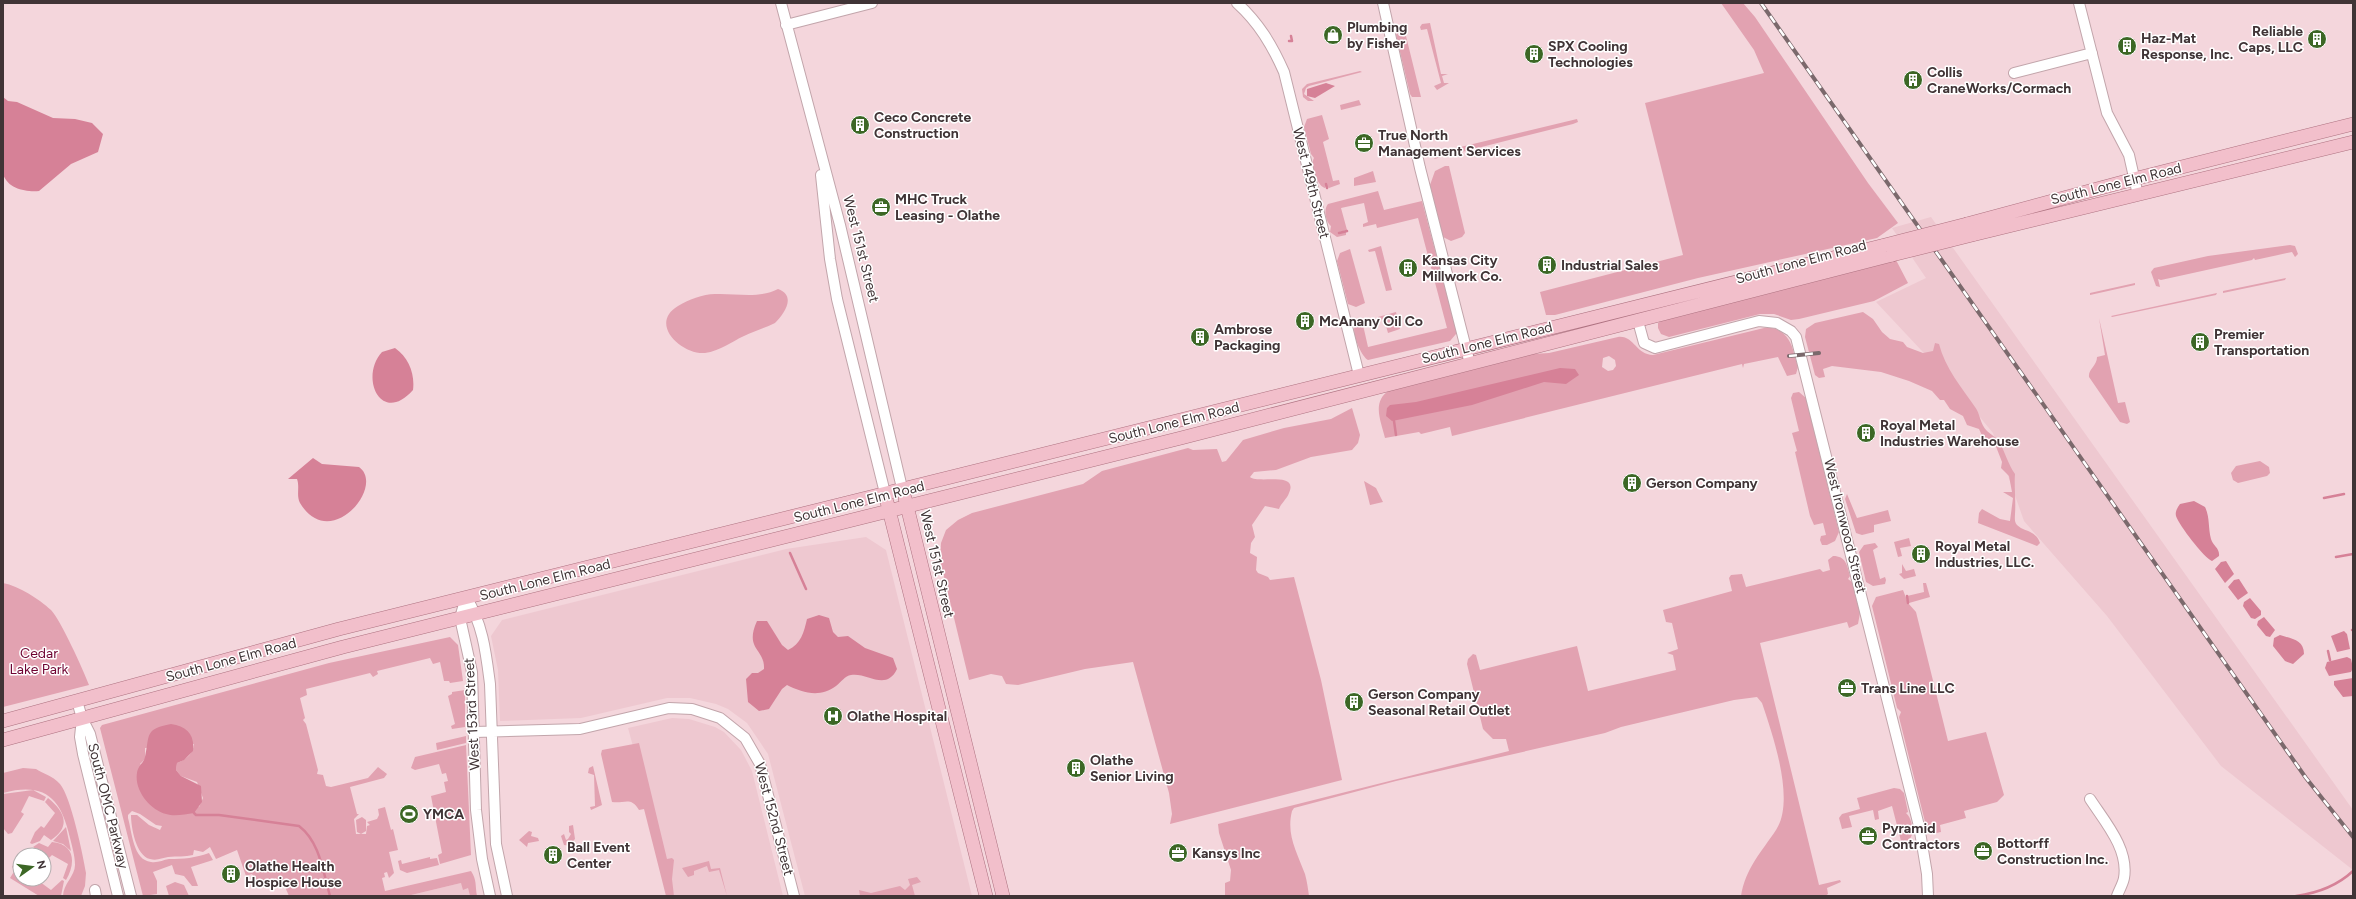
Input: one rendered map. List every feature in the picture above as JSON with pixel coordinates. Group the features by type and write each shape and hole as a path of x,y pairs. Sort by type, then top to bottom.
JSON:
{"main road":[{"name":"South Lone Elm Road","path":"1970,230 2134,179 2353,124"},
{"name":"South Lone Elm Road","path":"3,721 240,655 466,597 1466,349 1970,230 2138,195 2353,142"},
{"name":"South Lone Elm Road","path":"3,740 248,672 476,613 889,511 1638,321 1889,250"},
{"name":"West 151st Street","path":"902,488 1003,896"},
{"name":"West 151st Street","path":"885,493 986,896"},
{"path":"981,877 997,874"}],"street":[{"name":"West 151st Street","path":"781,3 817,146 840,225 902,488"},
{"path":"786,25 872,3"},
{"name":"West 149th Street","path":"1237,3 1255,20 1284,72 1359,376"},
{"path":"1383,3 1420,168 1470,364"},
{"path":"2079,3 2107,112 2129,155 2138,195"},
{"path":"2014,72 2092,53"},
{"name":"West 151st Street","path":"817,146 831,266 885,493"},
{"name":"West Ironwood Street","path":"1638,321 1644,342 1655,348 1760,321 1778,323 1791,330 1796,337 1919,826 1927,874 1928,896"},
{"name":"West 153rd Street","path":"466,597 476,613 490,684 496,844 507,896"},
{"name":"West 153rd Street","path":"466,597 460,618 472,672 479,837 490,896"},
{"name":"South OMC Parkway","path":"77,701 82,718 90,734 131,896"},
{"name":"West 152nd Street","path":"475,732 580,729 669,708 692,709 720,718 744,738 760,764 794,896"},
{"name":"South OMC Parkway","path":"82,718 80,737 83,754 118,896"},
{"path":"2090,799 2115,837 2123,856 2124,878 2117,896"}],"shaded area":[{"path":"1326,83 1335,86 1315,98 1307,96 1307,89"},
{"path":"3,97 8,101 17,102 53,118 75,119 92,123 103,134 98,152 71,164 39,191 28,191 13,186 5,179 3,174"},
{"path":"1931,217 2353,810 2353,870 2221,766 2107,616 2024,521 1993,433 1951,382 1876,302 1926,278 1892,228"},
{"path":"395,348 404,357 410,367 413,378 413,390 402,400 391,403 383,400 377,394 373,385 373,374 375,362 382,352"},
{"path":"1560,368 1575,369 1579,375 1566,384 1544,382 1472,405 1392,421 1386,416 1387,408 1390,405 1416,402"},
{"path":"313,458 322,464 359,467 365,476 365,488 360,500 351,511 339,519 326,521 312,517 300,503 298,497 297,479 288,479"},
{"path":"2194,501 2205,507 2207,511 2211,539 2219,553 2219,556 2212,561 2203,554 2192,541 2176,516 2176,510 2180,504"},
{"name":"Olathe Hospital","path":"866,537 886,550 972,896 805,896 768,754 747,723 728,709 716,704 690,698 667,698 581,718 500,721 498,670 491,636 502,620 786,549"},
{"path":"2226,561 2234,574 2225,583 2215,569 2221,562"},
{"path":"2239,579 2248,593 2238,600 2228,587 2234,580"},
{"path":"2250,598 2261,611 2261,615 2255,619 2251,618 2243,606 2244,602"},
{"path":"819,615 829,618 833,632 838,637 848,636 865,648 893,658 897,669 893,676 887,679 876,680 863,676 851,675 830,690 818,693 805,692 787,685 782,689 769,709 759,711 748,702 746,679 752,673 758,673 764,669 762,657 756,648 753,638 757,621 767,621 782,645 788,650 799,641 807,619"},
{"path":"2264,617 2275,630 2270,637 2266,636 2257,625 2258,621"},
{"path":"2344,631 2347,634 2350,649 2337,652 2331,636"},
{"path":"2280,635 2293,639 2302,646 2304,654 2293,664 2285,661 2273,646 2274,638"},
{"path":"2347,657 2351,659 2353,668 2351,672 2329,676 2325,668 2327,662"},
{"path":"2353,678 2353,696 2343,697 2334,685 2334,681"},
{"path":"672,718 689,719 715,727 724,732 741,750 752,771 783,896 674,896 628,728"},
{"path":"171,724 186,729 193,740 193,751 184,760 177,763 176,770 181,776 201,786 202,802 194,813 173,815 160,812 149,804 138,786 137,773 144,759 150,734 156,728"},
{"path":"461,883 468,888 470,896 407,896"}],"green space":[{"path":"1721,3 1743,3 1755,17 1868,183 1898,223 1877,238 1698,278 1555,315 1546,315 1540,292 1683,255 1645,103 1764,73 1754,50"},
{"path":"1430,23 1441,74 1448,74 1442,76 1444,83 1449,83 1437,90 1434,86 1441,83 1427,29 1421,30 1420,27 1422,24"},
{"path":"1400,25 1404,28 1421,97 1412,97 1410,94 1396,35"},
{"path":"1360,71 1362,72 1309,86 1306,88 1304,94 1314,101 1308,101 1303,97 1302,89 1307,84"},
{"path":"1359,100 1361,105 1341,110 1340,105"},
{"path":"1322,115 1329,139 1323,142 1333,181 1339,180 1340,184 1329,188 1322,186 1317,179 1313,165 1314,158 1311,154 1304,127 1307,119"},
{"path":"1577,119 1578,122 1573,124 1434,159 1438,154 1448,150"},
{"path":"1445,166 1449,166 1465,233 1462,237 1451,241 1443,237 1430,185 1435,171"},
{"path":"1373,171 1376,182 1354,186 1354,178"},
{"path":"1378,191 1384,210 1422,201 1456,334 1450,341 1368,360 1362,354 1354,333 1355,325 1360,321 1367,319 1369,321 1363,325 1368,347 1447,328 1418,218 1377,228 1376,224 1363,227 1363,224 1368,222 1364,203 1341,208 1347,230 1339,232 1346,232 1346,235 1337,237 1330,232 1331,226 1325,213 1328,204"},
{"path":"2290,245 2295,246 2298,254 2295,257 2292,252 2255,260 2254,258 2252,260 2161,280 2158,279 2160,287 2156,286 2151,272 2154,268 2208,256"},
{"path":"1381,246 1392,290 1386,291 1375,251 1369,252 1368,250"},
{"path":"1350,249 1365,303 1356,307 1348,304 1337,261 1340,253"},
{"path":"1896,260 1908,283 1874,301 1791,320 1774,314 1760,314 1669,337 1661,334 1658,328 1658,323 1663,320"},
{"path":"2286,278 2285,280 2223,293 2223,291"},
{"path":"2135,283 2135,285 2090,295 2090,293"},
{"path":"778,289 784,292 788,300 785,310 775,323 748,334 716,350 705,353 687,349 678,344 667,329 666,321 670,313 678,306 696,298 715,294 755,295"},
{"path":"2217,293 2216,295 2111,316"},
{"path":"1396,312 1400,329 1388,333 1384,319 1379,320 1378,317"},
{"path":"1863,312 1873,319 1882,332 1890,339 1903,342 1907,347 1923,353 1933,351 1935,343 1939,344 1945,361 1959,385 1977,409 1981,422 1988,432 1999,441 2001,445 2015,474 2015,522 2020,527 2036,536 2040,543 2037,546 1978,523 1979,513 1982,509 2000,519 2010,521 2013,498 2003,492 2012,492 2009,476 2001,468 2002,462 1995,444 1985,442 1979,429 1967,425 1963,416 1950,409 1944,400 1940,400 1932,391 1909,381 1881,372 1832,366 1823,369 1825,377 1819,378 1815,375 1805,337 1806,329 1815,323"},
{"path":"2099,318 2118,403 2125,402 2130,422 2127,424 2120,422 2089,377 2090,372 2096,363 2097,357 2105,355"},
{"path":"1764,328 1770,328 1780,331 1788,338 1794,354 1788,355 1789,358 1795,357 1798,367 1796,374 1787,376 1778,357 1744,364 1743,368 1742,364 1452,436 1450,427 1421,434 1419,432 1385,438 1380,418 1379,406 1384,395 1390,390 1533,354 1549,353 1618,337 1628,339 1643,352 1653,355","holes":["1609,356 1615,360 1616,366 1613,370 1608,371 1602,367 1603,358"]},
{"path":"1799,392 1806,398 1839,532 1835,541 1827,545 1822,545 1820,540 1821,536 1826,535 1823,523 1814,525 1810,516 1795,452 1797,451 1792,433 1799,431 1791,398 1793,393"},
{"path":"1352,408 1360,435 1358,443 1352,450 1311,457 1276,470 1254,472 1250,477 1254,479 1283,480 1288,482 1291,486 1288,495 1279,509 1265,506 1252,525 1255,537 1251,543 1250,553 1257,557 1256,570 1258,573 1268,577 1270,580 1294,577 1321,680 1342,780 1170,824 1172,814 1169,793 1133,662 1085,669 1018,685 1006,684 1002,676 991,674 969,680 940,560 941,543 946,530 958,520 972,513 1083,484 1102,471 1188,448 1193,450 1217,449 1222,462 1226,461 1243,440 1284,428 1331,419"},
{"path":"2260,461 2269,467 2270,473 2267,476 2238,483 2233,480 2231,473 2236,466"},
{"path":"1364,481 1376,488 1383,502 1370,505"},
{"path":"1847,494 1857,518 1888,510 1891,521 1874,525 1874,532 1862,535 1856,533 1845,499"},
{"path":"1909,538 1911,546 1900,548 1902,556 1898,557 1894,542"},
{"path":"1875,543 1878,547 1873,550 1880,579 1885,577 1886,580 1885,584 1873,586 1866,582 1859,552 1864,545"},
{"path":"1833,556 1843,559 1847,565 1850,576 1848,579 1852,582 1860,613 1858,624 1849,628 1847,622 1760,643 1819,885 1840,880 1841,882 1827,888 1828,894 1825,896 1741,896 1746,877 1750,869 1776,830 1782,817 1784,802 1783,785 1776,748 1762,703 1757,697 1734,700 1621,727 1605,733 1396,781 1294,808 1292,811 1290,828 1291,836 1305,874 1309,896 1225,896 1225,883 1230,881 1231,870 1219,833 1218,824 1509,751 1506,739 1493,739 1483,729 1467,664 1468,659 1473,654 1476,655 1480,670 1577,646 1588,691 1676,670 1673,655 1667,653 1678,649 1672,623 1666,622 1663,610 1732,591 1729,578 1731,575 1742,574 1746,587 1820,569 1823,572 1830,570 1828,560"},
{"path":"1902,564 1906,571 1914,569 1916,576 1904,579 1899,574 1902,573"},
{"name":"Cedar Lake Park","path":"3,583 16,587 51,610 66,634 89,685 3,707"},
{"path":"1923,583 1926,583 1930,597 1909,603 1907,596 1924,592"},
{"path":"1903,590 1908,603 1916,612 1948,741 1986,732 2004,795 1997,802 1964,811 1966,818 1940,825 1941,832 1932,834 1927,830 1899,717 1901,712 1897,708 1872,606 1876,597"},
{"path":"450,637 458,645 463,681 450,683 449,681 444,681 440,662 433,664 430,658 377,671 378,674 373,677 370,673 306,689 307,695 300,698 305,718 303,720 306,724 318,770 317,774 323,775 326,786 331,787 368,778 378,767 387,774 384,778 350,787 357,814 359,814 354,819 356,834 366,834 367,826 370,825 367,822 377,819 379,815 378,809 385,807 391,830 393,829 398,850 389,852 394,873 389,878 387,872 384,873 385,877 382,878 385,891 471,871 475,880 477,896 470,896 468,888 463,890 461,883 407,896 289,896 282,880 271,884 270,880 263,883 261,879 256,881 252,874 246,876 237,850 216,859 210,847 203,852 194,850 193,855 190,856 168,857 155,860 145,857 141,853 135,840 131,815 137,815 149,825 160,830 162,826 156,825 140,814 132,811 128,815 128,818 132,838 137,851 145,860 156,862 169,859 194,857 209,853 213,860 191,867 198,886 192,886 184,876 175,874 172,865 153,872 157,881 157,894 143,896 100,728 102,725 329,663","holes":["194,744 189,756 177,763 176,770 181,776 197,782 203,798 199,807 140,764 145,759 145,748"]},
{"path":"465,690 465,727 452,729 451,726 455,724 448,696 452,694 452,692"},
{"path":"466,736 466,743 437,750 436,743"},
{"path":"639,743 667,859 672,858 674,860 672,879 674,896 666,896 644,809 639,810 633,803 630,802 612,802 601,754 602,750"},
{"path":"466,745 471,855 440,864 438,855 442,853 431,796 446,792 444,782 448,781 446,773 442,774 439,764 415,770 411,768 415,757"},
{"path":"593,766 602,805 591,810 590,807 595,806 594,775 588,773 589,768"},
{"path":"23,768 36,769 51,777 60,784 64,791 76,827 86,873 85,886 81,896 63,896 65,888 73,873 75,862 66,824 56,803 49,796 30,790 18,790 3,793 3,773"},
{"path":"1894,788 1900,789 1904,793 1908,812 1906,813 1910,818 1912,829 1909,840 1901,841 1892,806 1878,811 1879,819 1875,820 1873,810 1849,816 1852,827 1842,829 1839,818 1842,814 1860,809 1857,798"},
{"path":"33,790 46,797 44,801 29,796 21,812 24,814 12,833 8,834 3,828 3,794"},
{"path":"48,798 62,813 62,829 58,835 51,840 44,835 40,841 32,844 30,843 35,832 41,826 44,828 55,813 45,802"},
{"path":"362,817 366,820 366,831 361,834 357,832 356,820"},
{"path":"573,825 575,839 571,843 571,846 564,845 561,836 564,834 566,840 568,839 571,834 569,832 569,826"},
{"path":"66,827 71,851 63,844 53,841"},
{"path":"529,831 532,832 531,836 538,838 539,841 528,843 527,847 519,840"},
{"path":"52,842 65,846 69,850 72,861 66,880 63,878 68,864 52,855 52,847 48,847"},
{"path":"39,843 48,847 33,847"},
{"path":"430,857 430,859 437,858 439,865 407,873 400,870 398,861 401,860 402,864"},
{"path":"709,861 711,869 720,868 727,896 719,870 709,872 707,866 694,871 694,875 688,877 682,868"},
{"path":"917,877 921,882 912,885 915,896 860,896 859,890 871,893 900,886 905,890 910,885 908,879"},
{"path":"62,880 64,881 61,896 39,896 24,887 47,887 51,890"},
{"path":"175,882 184,885 189,896 169,896 166,886"}],"waterway":[{"path":"1289,41 1292,41 1291,36"},
{"path":"1326,184 1327,188"},
{"path":"1339,233 1347,231"},
{"path":"1394,421 1396,435"},
{"path":"2324,498 2344,494"},
{"path":"790,553 806,589"},
{"path":"2336,557 2353,554"},
{"path":"1907,596 1908,603"},
{"path":"2328,651 2330,660"},
{"path":"194,813 196,815 219,815 299,826 312,840 320,858 330,896"},
{"path":"2296,896 2312,893 2334,885 2353,871"}],"railway":[{"path":"1761,3 2306,778 2353,837"},
{"path":"1789,356 1819,353"}],"place":[{"name":"Plumbing by Fisher","path":"1333,35"},
{"name":"Reliable Caps, LLC","path":"2317,39"},
{"name":"Haz-Mat Response, Inc.","path":"2127,46"},
{"name":"SPX Cooling Technologies","path":"1534,54"},
{"name":"Collis CraneWorks/Cormach","path":"1913,80"},
{"name":"Ceco Concrete Construction","path":"860,125"},
{"name":"True North Management Services","path":"1364,143"},
{"name":"MHC Truck Leasing - Olathe","path":"881,207"},
{"name":"Industrial Sales","path":"1547,265"},
{"name":"Kansas City Millwork Co.","path":"1408,268"},
{"name":"McAnany Oil Co","path":"1305,321"},
{"name":"Ambrose Packaging","path":"1200,337"},
{"name":"Premier Transportation","path":"2200,342"},
{"name":"Royal Metal Industries Warehouse","path":"1866,433"},
{"name":"Gerson Company","path":"1632,483"},
{"name":"Royal Metal Industries, LLC.","path":"1921,554"},
{"name":"Trans Line LLC","path":"1847,688"},
{"name":"Gerson Company Seasonal Retail Outlet","path":"1354,702"},
{"name":"Olathe Hospital","path":"833,716"},
{"name":"Olathe Senior Living","path":"1076,768"},
{"name":"YMCA","path":"409,814"},
{"name":"Pyramid Contractors","path":"1868,836"},
{"name":"Bottorff Construction Inc.","path":"1983,851"},
{"name":"Kansys Inc","path":"1178,853"},
{"name":"Ball Event Center","path":"553,855"},
{"name":"Olathe Health Hospice House","path":"231,874"}]}
